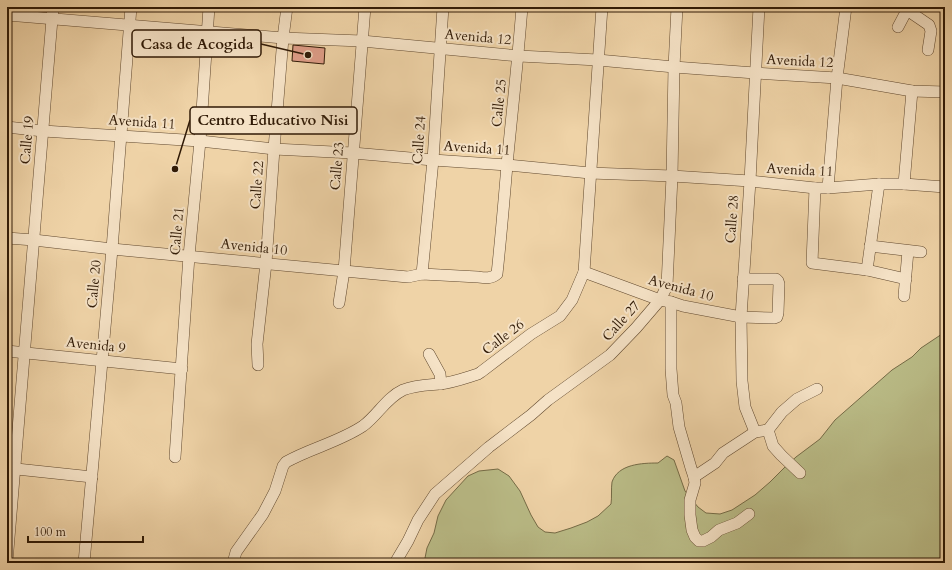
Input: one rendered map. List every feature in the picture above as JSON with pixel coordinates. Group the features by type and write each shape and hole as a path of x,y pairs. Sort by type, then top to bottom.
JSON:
{"street":[{"name":"Calle 19","path":"7,562 11,468 25,353 53,7"},
{"name":"Calle 20","path":"84,563 112,249 131,7"},
{"name":"Calle 21","path":"175,457 209,7"},
{"name":"Calle 22","path":"258,365 257,344 266,264 283,38 287,7"},
{"name":"Calle 23","path":"339,303 344,271 365,7"},
{"name":"Calle 25","path":"497,274 519,56 522,7"},
{"name":"Calle 26","path":"233,563 236,552 263,514 272,497 283,466 286,462 363,426 377,414 388,400 395,394 405,389 422,385 441,384 482,372 530,334 560,316 572,300 584,272 602,7"},
{"name":"Calle 27","path":"395,563 418,520 435,494 489,447 548,400 610,355 636,328 666,301 672,176 674,67 677,7"},
{"name":"Calle 28","path":"755,432 745,407 742,381 741,317 759,7"},
{"path":"828,188 846,7"},
{"name":"Calle 24","path":"422,274 433,160 441,9"},
{"path":"898,27 906,9 929,24 931,31 928,50"},
{"name":"Avenida 12","path":"7,15 283,38 362,41 519,56 598,60 755,74 838,78 912,91 945,92"},
{"path":"904,184 912,91"},
{"name":"Avenida 11","path":"7,127 43,131 200,141 274,149 353,153 507,165 590,173 750,181 815,188 879,184 945,187"},
{"path":"867,270 879,184"},
{"path":"815,188 812,263 867,270 906,279"},
{"name":"Avenida 10","path":"7,238 408,277 422,274 487,278 493,277 497,274"},
{"path":"870,246 921,252"},
{"path":"904,296 908,251"},
{"name":"Avenida 10","path":"584,272 683,306 741,317 777,317 778,280 743,279"},
{"path":"666,301 673,394 676,403 679,427 695,483 690,500 692,530 695,537 703,541 711,537 719,530 737,523 750,514"},
{"name":"Avenida 9","path":"7,351 182,369"},
{"path":"429,354 440,374 441,384"},
{"path":"694,477 715,463 723,453 755,432 768,430 782,412 798,399 817,389"},
{"path":"768,430 773,446 800,473"},
{"path":"11,468 92,477"}],"green space":[{"path":"945,332 945,563 424,563 427,548 434,533 438,516 446,500 468,476 479,471 498,469 509,476 520,491 538,527 545,532 555,533 587,522 598,516 611,504 612,482 619,471 638,464 658,463 667,456 674,460 685,491 698,507 706,513 720,514 732,510 755,495 796,457 820,439 835,420 892,370"}],"building":[{"path":"293,45 325,48 324,64 292,61"}],"place":[{"name":"Casa de Acogida","path":"308,55"},
{"name":"Centro Educativo Nisi","path":"175,169"}]}
